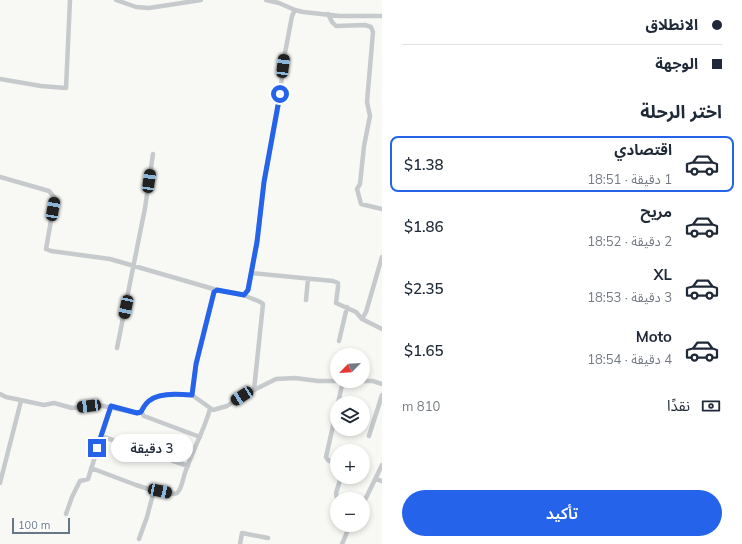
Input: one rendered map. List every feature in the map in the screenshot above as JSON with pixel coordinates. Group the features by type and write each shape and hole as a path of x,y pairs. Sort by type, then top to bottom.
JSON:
{"street":[{"path":"0,79 41,86 66,88 70,0"},
{"path":"116,0 136,7 149,8 201,0"},
{"path":"266,0 279,1 295,10 346,16 382,16"},
{"path":"244,295 248,290 257,242 264,182 278,108 285,53 292,16 295,10"},
{"path":"328,14 336,26 365,25 371,27 373,32 367,102 370,116 364,146 360,184 357,189 361,204 382,209"},
{"path":"117,348 145,208 153,154"},
{"path":"0,177 49,191 55,198 46,249 51,251 110,259 217,290 244,295 251,299 260,301 263,304 254,390"},
{"path":"362,319 366,312 382,257"},
{"path":"251,273 338,283 336,302 356,312 362,319 382,329"},
{"path":"306,300 308,279"},
{"path":"192,395 196,364 214,292 217,290"},
{"path":"338,340 347,307"},
{"path":"141,412 146,403 155,397 172,394 192,395 213,410 227,406 276,379 295,378 330,381"},
{"path":"370,381 382,384"},
{"path":"0,394 6,397 44,405 54,403 72,408 98,405 111,406 137,413 141,412"},
{"path":"370,433 382,395"},
{"path":"0,484 21,400"},
{"path":"66,514 80,481 88,479 111,406"},
{"path":"91,468 136,485 173,494 177,492 210,409"},
{"path":"141,412 144,416 200,437"},
{"path":"101,436 188,466"},
{"path":"330,461 326,457 331,436"},
{"path":"369,492 382,465"},
{"path":"376,479 382,481"},
{"path":"139,539 153,494 156,491"},
{"path":"342,544 347,532"},
{"path":"240,544 242,533 268,538"}],"route":[{"path":"97,448 111,406 137,413 141,412 146,403 155,397 172,394 192,395 196,364 214,292 217,290 244,295 248,290 257,242 264,182 280,94"}]}
